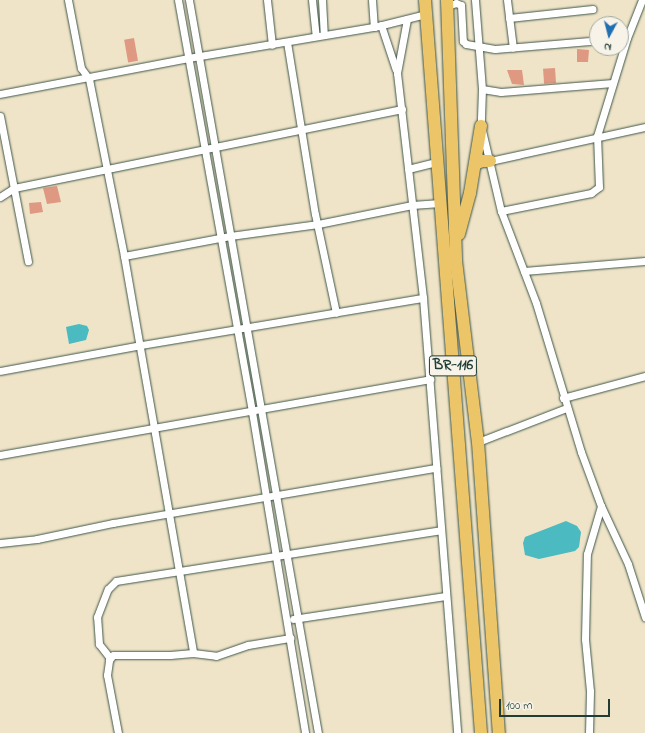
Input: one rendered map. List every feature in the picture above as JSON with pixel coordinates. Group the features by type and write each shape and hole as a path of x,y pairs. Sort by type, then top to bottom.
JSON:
{"highway":[{"name":"BR-116","path":"425,0 481,733"},
{"path":"447,3 456,247 478,442 499,733"},
{"path":"456,247 475,164 481,126"},
{"path":"475,164 482,161 490,161"}],"street":[{"path":"68,0 81,68 88,79 124,256 141,345 193,653"},
{"path":"178,0 219,238 252,412 265,499 287,620 305,733"},
{"path":"189,0 200,56 246,327 278,496 318,733"},
{"path":"267,0 272,44"},
{"path":"312,0 316,36"},
{"path":"322,0 324,35"},
{"path":"372,0 377,26 397,73 402,109 423,298 445,596 457,733"},
{"path":"475,0 482,90 481,126 501,211 524,271 566,408 601,506 628,564 645,617"},
{"path":"507,0 512,48"},
{"path":"501,211 596,190 600,185 597,136 613,83 642,0"},
{"path":"447,3 456,3 461,5 463,41 466,44 512,48 589,41"},
{"path":"509,18 593,9"},
{"path":"0,94 88,79 188,58 377,26 426,14"},
{"path":"397,73 407,19"},
{"path":"286,42 318,224 336,313"},
{"path":"482,90 501,92 613,83"},
{"path":"0,197 14,188 302,131 402,109"},
{"path":"0,116 28,261"},
{"path":"490,161 597,136 645,127"},
{"path":"408,169 437,162"},
{"path":"124,256 230,236 318,224 412,205 440,203"},
{"path":"524,271 645,260"},
{"path":"0,371 141,345 423,298"},
{"path":"563,398 645,376"},
{"path":"0,455 154,427 252,412 430,379"},
{"path":"478,442 566,408"},
{"path":"0,543 37,539 113,523 265,499 436,468"},
{"path":"589,733 590,691 585,639 587,554 601,506"},
{"path":"110,658 99,644 97,624 99,612 111,585 116,581 440,530"},
{"path":"287,620 445,596"},
{"path":"118,733 107,675 110,658 118,653 162,656 193,653 216,656 248,645 290,638"},
{"path":"300,701 312,699"}],"water":[{"path":"79,324 87,326 89,330 86,340 69,344 66,327"},
{"path":"566,521 577,526 581,532 579,547 575,551 539,559 525,555 523,543 525,537"}],"building":[{"path":"134,38 138,61 128,62 124,40"},
{"path":"577,49 589,50 588,62 577,62"},
{"path":"555,68 556,83 544,84 543,69"},
{"path":"507,70 522,70 524,85 512,84"},
{"path":"57,186 61,202 47,204 43,188"},
{"path":"41,202 43,212 30,214 29,203"}]}
